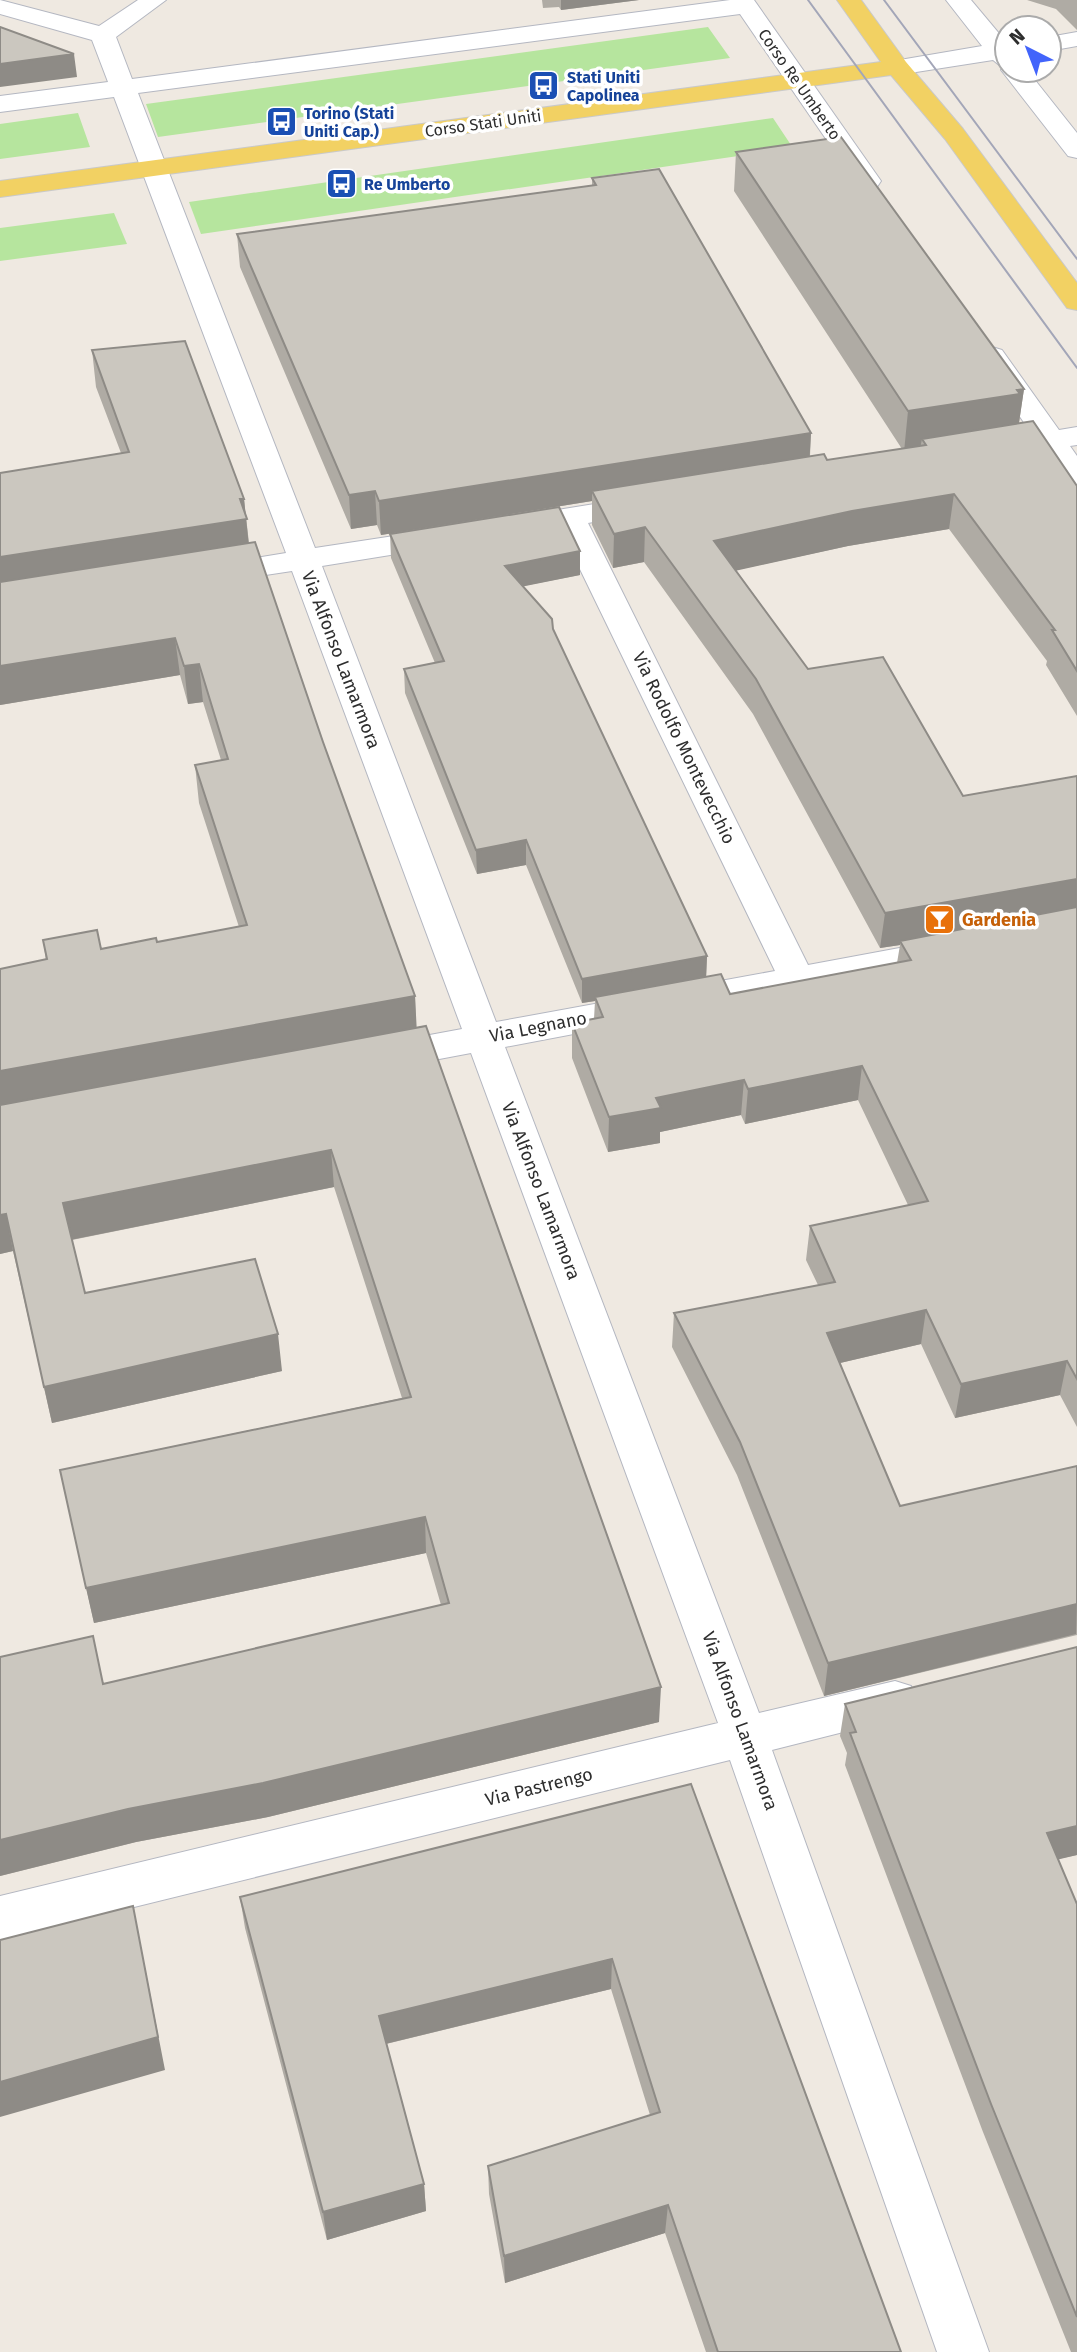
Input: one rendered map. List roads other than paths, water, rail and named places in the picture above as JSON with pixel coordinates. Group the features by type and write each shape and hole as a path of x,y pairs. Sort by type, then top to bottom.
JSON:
{"main road":[{"path":"849,0 897,67 954,134 1077,302"},
{"name":"Corso Stati Uniti","path":"0,189 897,67"}],"street":[{"path":"0,6 103,35 154,0"},
{"path":"958,0 993,41"},
{"path":"0,104 744,3"},
{"name":"Corso Re Umberto","path":"744,3 885,205"},
{"name":"Via Alfonso Lamarmora","path":"103,35 304,560 746,1736 963,2352"},
{"name":"Corso Stati Uniti","path":"897,67 993,59"},
{"path":"1027,84 1077,150"},
{"path":"979,338 1064,438 1077,477"},
{"path":"968,453 1064,438"},
{"path":"188,578 666,501"},
{"name":"Via Rodolfo Montevecchio","path":"570,517 797,979"},
{"name":"Via Legnano","path":"351,1062 984,944"},
{"name":"Via Pastrengo","path":"0,1918 929,1692"}],"tram line":[{"path":"808,0 1077,368"},
{"path":"884,0 1077,259"}],"place":[{"name":"Stati Uniti Capolinea","path":"544,86"},
{"name":"Torino (Stati Uniti Cap.)","path":"281,122"},
{"name":"Re Umberto","path":"341,184"},
{"name":"Gardenia","path":"939,920"}]}
